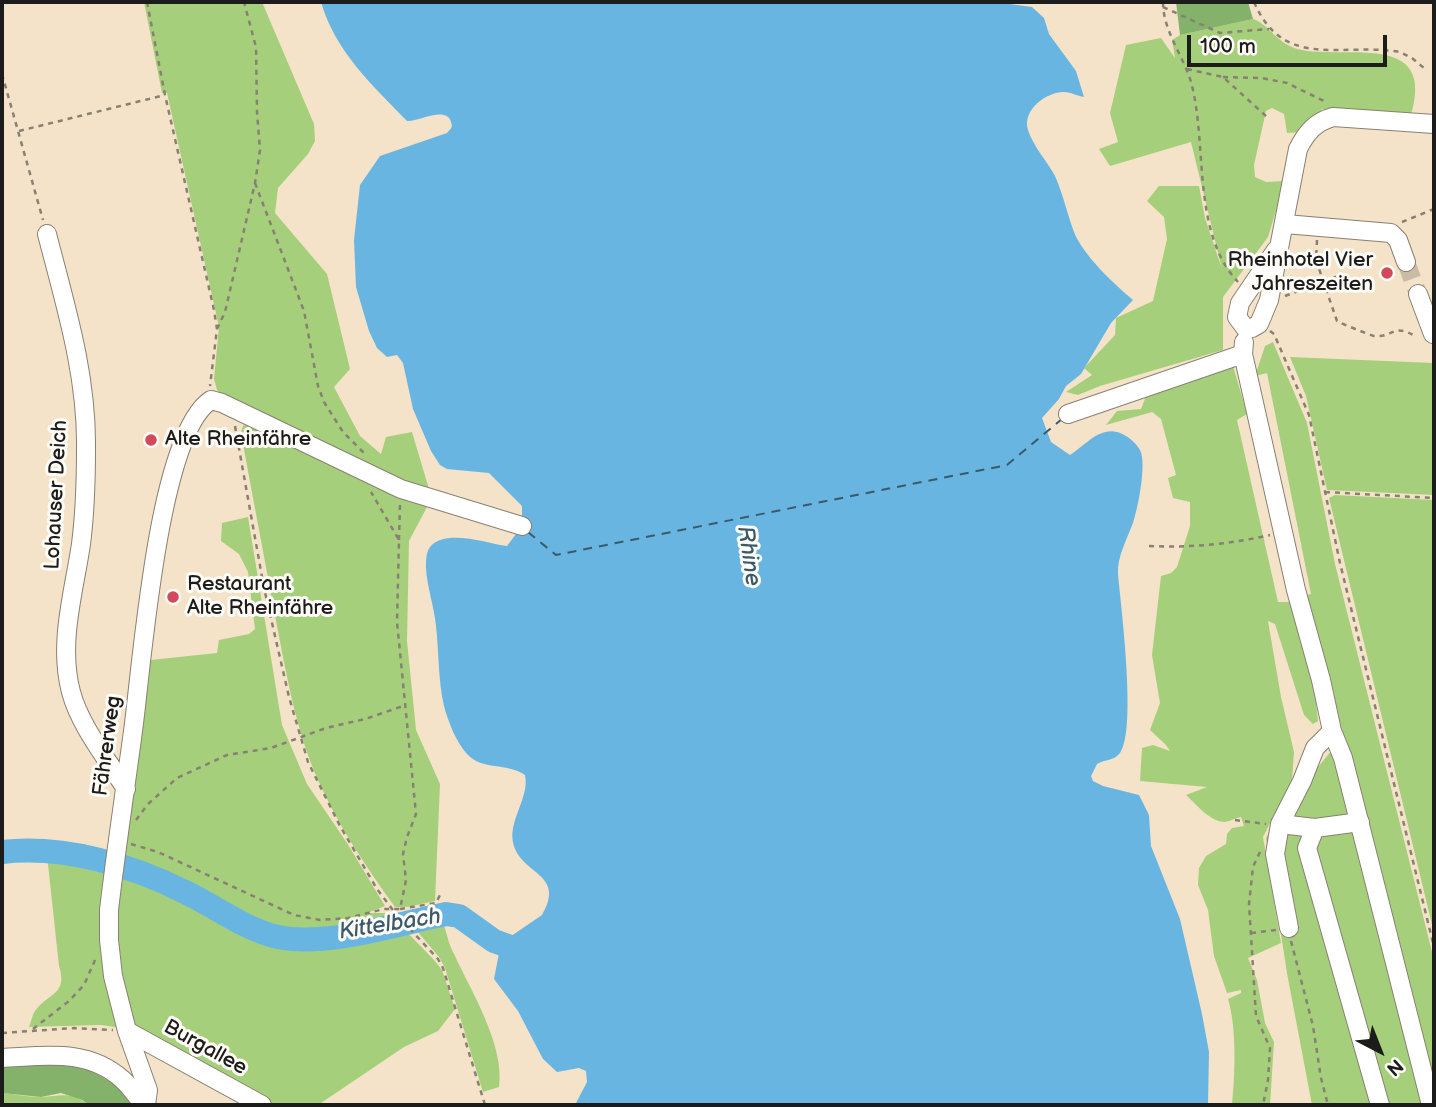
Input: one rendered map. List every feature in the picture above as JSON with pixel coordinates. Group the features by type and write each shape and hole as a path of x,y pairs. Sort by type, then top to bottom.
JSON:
{"street":[{"path":"1431,1105 1360,822 1343,758 1332,731 1296,590 1243,354 1252,326 1269,300 1294,166 1304,138 1324,119 1344,117 1434,124"},
{"path":"1252,326 1237,317 1240,303 1283,232 1318,226 1391,233 1398,240 1406,262"},
{"name":"Lohauser Deich","path":"47,234 79,363 85,418 81,541 68,623 66,657 71,690 78,711 126,789"},
{"path":"1418,294 1427,336"},
{"path":"1068,414 1243,354"},
{"path":"211,400 366,466 401,489 522,526"},
{"name":"Fährerweg","path":"145,1105 148,1090 127,1031 113,976 108,940 112,881 156,541 175,466 194,416 211,400"},
{"path":"1289,928 1275,854 1280,824 1315,748 1332,731"},
{"path":"1280,824 1315,828 1360,822"},
{"path":"1315,828 1307,848 1380,1105"},
{"name":"Burgallee","path":"127,1031 262,1105"},
{"path":"2,1058 66,1054 87,1058 103,1065 123,1080 145,1105"}],"path":[{"path":"147,2 217,328"},
{"path":"211,400 209,390 217,328 225,312 260,150 256,47 244,2"},
{"path":"1163,2 1166,21 1187,69 1193,93 1208,215 1214,239 1224,263 1247,292"},
{"path":"1254,2 1269,29 1282,40 1299,47 1400,52 1424,68"},
{"path":"1163,7 1220,33 1269,29"},
{"path":"1187,69 1223,77 1262,78 1287,83 1315,95 1344,117"},
{"path":"2,74 47,234"},
{"path":"1223,77 1267,117"},
{"path":"19,131 165,95"},
{"path":"255,183 304,311 318,386 324,402 366,466 399,540"},
{"path":"1379,231 1434,209"},
{"path":"1318,226 1316,260 1337,321 1376,336 1404,329 1427,336"},
{"path":"1269,300 1341,275"},
{"path":"1252,326 1274,334 1309,415 1434,947"},
{"path":"232,408 264,588 289,698 308,762 361,864 396,914 438,959 453,997 485,1105"},
{"path":"400,909 406,880 403,854 416,814 397,622 401,489"},
{"path":"1325,492 1434,498"},
{"path":"1149,546 1180,548 1234,543 1283,532"},
{"path":"134,823 148,804 177,778 227,755 271,748 326,728 365,719 406,705"},
{"path":"1235,820 1280,824"},
{"path":"117,846 158,852 294,915 320,920 436,903 442,891"},
{"path":"1263,846 1254,867 1251,885 1253,980 1257,1021 1270,1048 1263,1105"},
{"path":"1251,933 1289,928 1291,945 1313,1026 1328,1105"},
{"path":"32,1030 69,1001 84,985 100,950 108,940"},
{"path":"2,1033 99,1028 127,1031"}],"green space":[{"path":"144,2 262,2 314,124 315,141 308,154 278,188 275,213 327,274 350,369 334,387 360,436 381,454 386,437 412,432 429,489 405,483 225,397 217,390 214,379 219,327 167,93 162,93"},
{"path":"1176,2 1248,2 1253,19 1180,35"},
{"path":"1253,19 1286,44 1302,50 1383,54 1399,60 1411,71 1415,88 1411,115 1322,109 1302,132 1287,133 1284,114 1272,108 1266,111 1254,165 1255,177 1266,182 1285,181 1268,237 1223,297 1223,350 1078,395 1066,392 1092,375 1084,368 1115,335 1116,318 1153,301 1167,239 1164,217 1147,201 1159,186 1199,186 1205,218 1222,269 1191,142 1110,166 1099,149 1118,142 1110,113 1126,45 1161,38 1175,58 1172,40 1180,35"},
{"path":"1273,342 1307,423 1335,564 1434,960 1434,1096 1303,596 1311,594 1267,373 1255,376 1265,346"},
{"path":"1290,357 1434,363 1434,495 1327,490 1306,396"},
{"path":"1233,366 1247,414 1237,420 1278,602 1292,602 1314,685 1318,721 1313,724 1304,715 1275,624 1268,621 1294,752 1292,780 1263,837 1281,943 1248,958 1257,980 1265,1023 1274,1042 1270,1105 1232,1105 1234,1038 1228,999 1241,993 1241,990 1227,993 1214,956 1208,910 1198,885 1199,868 1206,856 1226,844 1227,834 1232,828 1244,826 1241,817 1225,822 1214,819 1186,795 1207,787 1140,781 1142,748 1153,745 1170,751 1150,730 1160,703 1152,655 1161,576 1171,573 1177,567 1190,526 1190,502 1173,498 1168,478 1176,475 1161,419 1152,412 1106,425 1117,411 1141,409 1146,396"},
{"path":"249,424 395,495 427,507 409,541 407,641 416,730 440,784 435,901 395,907 344,829 310,760 287,678 241,433 243,426"},
{"path":"1335,495 1434,500 1434,933 1329,498"},
{"path":"248,517 282,725 307,784 385,906 367,913 389,913 393,920 327,933 279,932 261,927 122,854 146,668 151,660 217,653 219,640 249,634 255,629 248,572 239,554 221,541 222,523"},
{"path":"1332,750 1428,1105 1312,1105 1287,973 1266,838 1301,774 1309,778"},
{"path":"47,855 75,858 106,868 122,1028 101,1025 29,1027 35,1011 56,992 61,983"},
{"path":"117,867 135,873 225,920 274,939 297,944 328,944 401,926 442,970 455,1009 438,1031 404,1047 318,1105 276,1105 130,1030 117,975"},
{"path":"442,918 450,945 485,1019 497,1054 499,1087 483,1092 445,968 411,924"},
{"path":"64,1062 103,1078 135,1105 89,1105 61,1093 41,1097 2,1093 2,1066"},
{"path":"2,1093 36,1097 70,1096 89,1105 2,1105"}],"water":[{"name":"Rhine","path":"321,2 995,2 1032,7 1044,18 1049,34 1076,71 1084,97 1064,92 1043,99 1032,109 1027,123 1028,130 1055,176 1078,241 1100,269 1133,300 1111,323 1081,374 1066,386 1059,399 1042,418 1051,442 1070,455 1098,435 1112,431 1130,439 1139,448 1142,456 1137,507 1118,568 1128,695 1125,740 1118,756 1097,764 1091,776 1093,781 1103,786 1139,795 1149,815 1151,846 1180,919 1202,1014 1209,1052 1208,1105 575,1105 587,1082 586,1071 579,1068 557,1072 543,1059 518,1011 494,979 501,943 542,915 549,891 540,876 519,856 512,837 526,784 525,775 473,759 463,749 450,725 442,696 436,626 426,568 427,554 437,541 456,538 507,546 522,526 522,506 489,473 447,469 440,465 413,409 403,363 397,355 387,357 377,348 356,287 354,240 360,185 380,156 447,133 452,124 448,117 438,114 407,121 345,52 327,20"}],"waterway":[{"name":"Kittelbach","path":"2,852 49,852 97,859 121,866 166,883 243,924 278,937 340,937 446,914 459,916 494,941 530,954"}],"ferry route":[{"path":"528,532 556,555 1007,465 1062,419"}],"tunnel":[{"path":"1406,262 1418,294"}],"place":[{"name":"Rheinhotel Vier Jahreszeiten","path":"1387,273"},
{"name":"Alte Rheinfähre","path":"151,440"},
{"name":"Restaurant Alte Rheinfähre","path":"173,597"}]}
